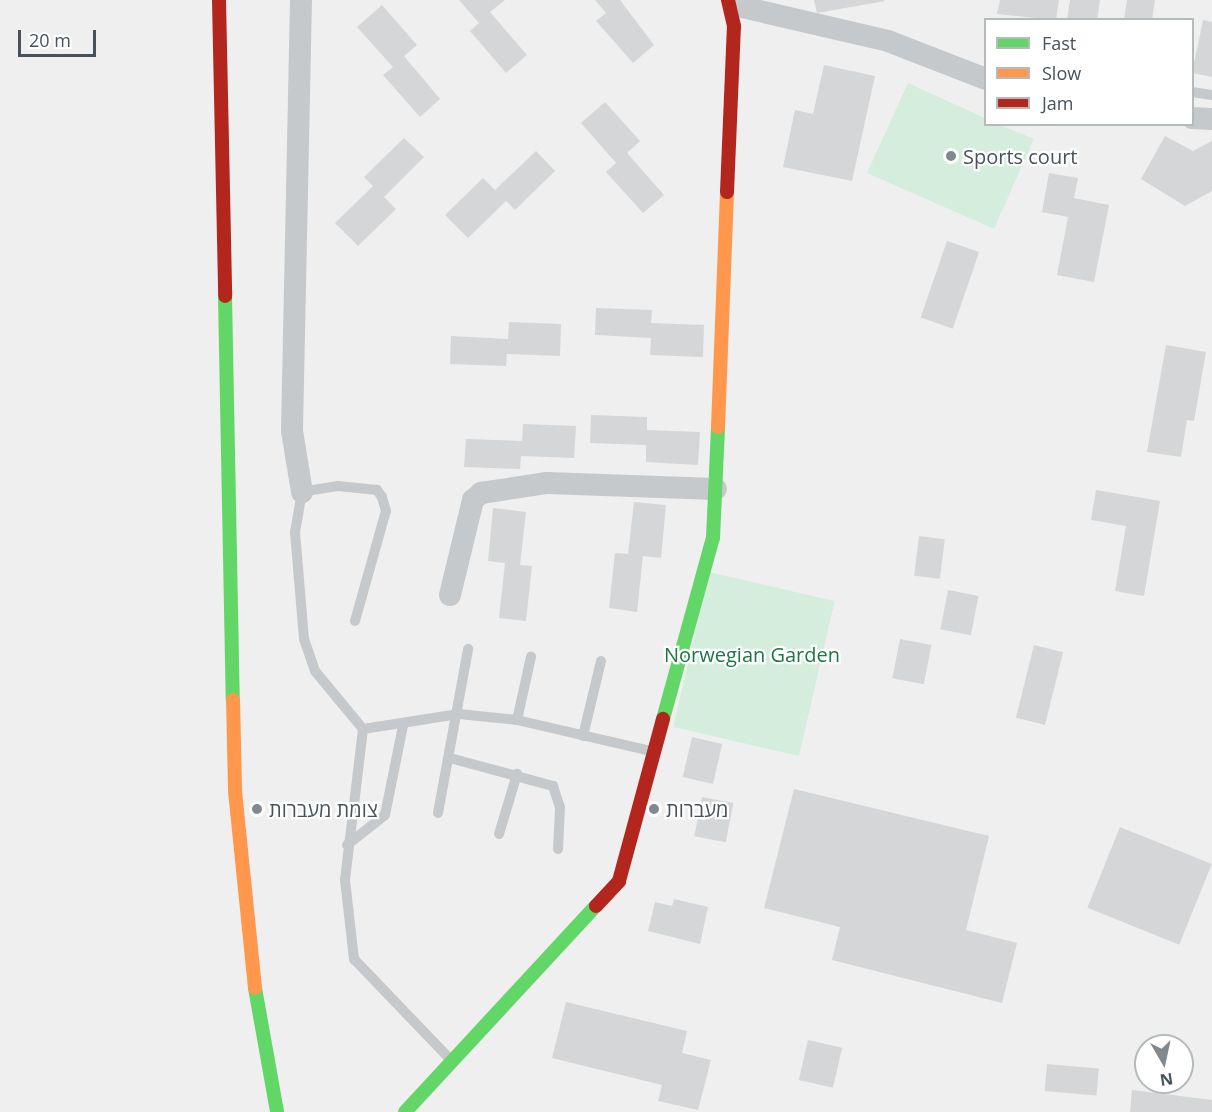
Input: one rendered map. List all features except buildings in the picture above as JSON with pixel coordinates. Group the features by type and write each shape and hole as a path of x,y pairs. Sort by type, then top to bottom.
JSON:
{"street":[{"path":"219,0 235,791 254,982 277,1112"},
{"path":"302,0 292,431 302,492"},
{"path":"405,1112 619,881 713,538 735,8 888,41 984,79"},
{"path":"1194,118 1212,119"},
{"path":"450,595 473,500 481,493 547,483 716,489"}],"lane":[{"path":"1194,92 1212,95"},
{"path":"355,621 386,511 382,497 377,490 338,486 302,492 296,532 304,639 315,671 363,729 348,845 345,916 354,959 452,1062"},
{"path":"438,813 459,714 468,649"},
{"path":"517,720 531,657"},
{"path":"583,736 601,661"},
{"path":"363,729 402,726 459,714 517,720 654,752"},
{"path":"348,845 385,815 402,726"},
{"path":"450,758 517,774 553,786 560,807 558,849"},
{"path":"499,834 517,774"}],"green space":[{"name":"Sports court","path":"908,83 984,118 984,126 1002,126 1034,139 994,229 867,173"},
{"name":"Norwegian Garden","path":"709,572 835,601 799,756 673,727"}],"traffic: fast":[{"path":"225,296 233,700"},
{"path":"663,719 713,538 718,427"},
{"path":"405,1112 596,906"},
{"path":"255,988 277,1112"}],"traffic: slow":[{"path":"718,427 727,192"},
{"path":"233,700 235,791 255,988"}],"traffic: jam":[{"path":"219,0 225,296"},
{"path":"727,192 734,26 728,0"},
{"path":"596,906 619,881 663,719"}],"place":[{"name":"Sports court","path":"951,156"},
{"name":"צומת מעברות","path":"257,809"},
{"name":"מעברות","path":"654,809"}]}
